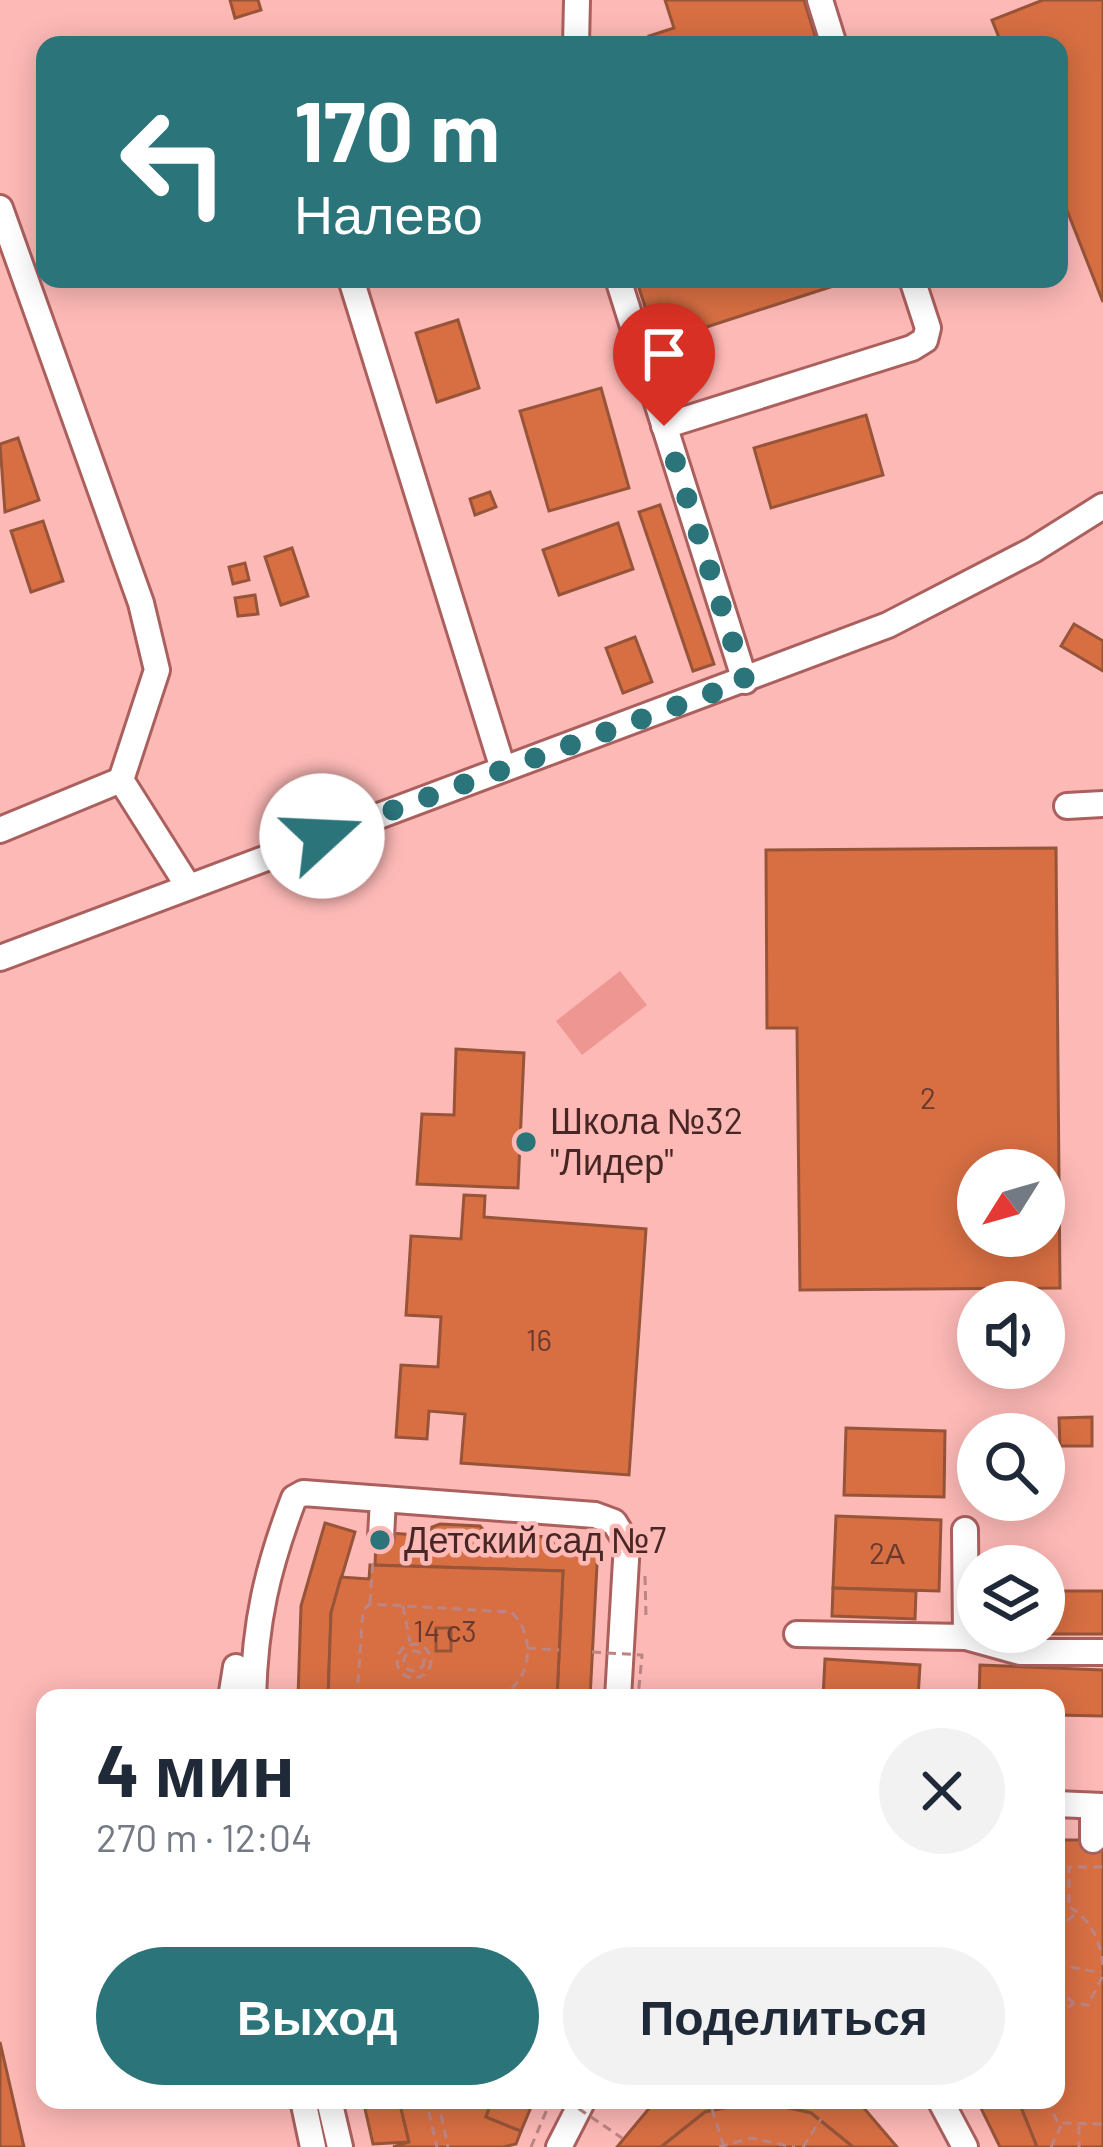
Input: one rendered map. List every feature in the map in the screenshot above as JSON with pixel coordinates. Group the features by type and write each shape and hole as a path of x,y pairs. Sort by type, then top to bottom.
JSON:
{"street":[{"path":"576,36 577,0"},
{"path":"820,0 832,36"},
{"path":"0,208 141,603 157,670 122,780 188,886"},
{"path":"354,288 502,769"},
{"path":"621,288 745,681"},
{"path":"664,426 912,348 925,340 928,328 915,288"},
{"path":"0,958 745,681 928,605 1100,512"},
{"path":"0,830 122,780"},
{"path":"1067,806 1103,804"},
{"path":"253,1689 255,1622 294,1498 303,1492 595,1515 614,1522 627,1543 619,1689"},
{"path":"381,1537 382,1498"},
{"path":"965,1530 965,1545"},
{"path":"797,1634 957,1637"},
{"path":"1065,1652 1103,1652"},
{"path":"232,1689 236,1667"},
{"path":"1065,1804 1098,1806 1093,1840"},
{"path":"305,2109 313,2147"},
{"path":"331,2109 340,2147"},
{"path":"559,2147 578,2109"},
{"path":"945,2109 965,2147"}],"path":[{"path":"370,1604 372,1565"},
{"path":"358,1689 363,1610 370,1604 511,1612 526,1632 516,1689"},
{"path":"403,1606 410,1644"},
{"path":"410,1644 428,1651 432,1664"},
{"path":"410,1644 399,1652 397,1665 405,1676 418,1679"},
{"path":"525,1648 560,1650"},
{"path":"592,1652 642,1655 639,1689"},
{"path":"418,1670 408,1669 407,1655 421,1654 424,1663"},
{"path":"424,1663 432,1664"},
{"path":"418,1679 424,1663"},
{"path":"418,1679 432,1664"},
{"path":"1069,1905 1069,1867 1103,1867"},
{"path":"1065,1904 1079,1912 1094,1931 1103,1972 1088,2006 1065,1996"},
{"path":"1065,1923 1079,1912"},
{"path":"1065,1966 1103,1972"},
{"path":"1065,2010 1074,2003"},
{"path":"429,2109 437,2147"},
{"path":"437,2109 448,2147"},
{"path":"532,2147 547,2109"},
{"path":"579,2109 622,2138"},
{"path":"1053,2109 1062,2125"},
{"path":"712,2110 722,2146 766,2139 795,2147"},
{"path":"803,2147 821,2119"},
{"path":"1062,2125 1103,2124"},
{"path":"1051,2147 1062,2125"},
{"path":"1078,2125 1079,2147"}],"shaded area":[{"path":"620,971 647,1005 582,1055 556,1021"}],"building":[{"path":"230,0 258,0 261,10 235,18"},
{"path":"665,0 804,0 815,36 649,36 674,28"},
{"path":"1043,0 1103,0 1103,302 1068,213 1068,36 998,36 992,20"},
{"path":"639,288 827,288 657,343"},
{"path":"458,320 479,388 437,402 416,333"},
{"path":"601,388 629,488 549,511 520,411"},
{"path":"866,415 883,475 771,508 754,448"},
{"path":"18,438 39,500 5,512 0,444"},
{"path":"490,492 496,507 475,515 470,499"},
{"path":"660,505 714,664 693,671 639,512"},
{"path":"43,521 63,581 31,592 11,531"},
{"path":"618,523 633,569 559,595 543,550"},
{"path":"292,548 308,596 281,605 265,557"},
{"path":"245,563 249,580 233,584 229,567"},
{"path":"255,595 258,614 238,616 235,598"},
{"path":"1074,624 1103,641 1103,671 1061,646"},
{"path":"635,637 652,682 623,693 606,648"},
{"path":"1056,848 1059,1149 957,1149 957,1257 1060,1257 1060,1281 957,1281 957,1289 800,1290 797,1028 767,1028 766,850"},
{"path":"456,1049 524,1053 518,1188 417,1184 422,1114 454,1115"},
{"path":"464,1195 485,1196 484,1217 646,1229 629,1475 461,1463 465,1414 429,1411 427,1439 396,1437 401,1365 438,1367 441,1317 406,1315 411,1236 461,1239"},
{"path":"1092,1417 1092,1446 1065,1446 1065,1418"},
{"path":"846,1428 945,1431 944,1497 844,1495"},
{"path":"836,1516 941,1520 939,1591 833,1588"},
{"path":"325,1523 355,1532 331,1613 328,1689 298,1689 301,1606"},
{"path":"480,1526 487,1534 572,1538 571,1545 598,1546 590,1689 557,1689 563,1571 375,1565 376,1542 390,1533 431,1536 432,1527"},
{"path":"370,1565 563,1571 557,1689 328,1689 331,1613 341,1577 369,1579"},
{"path":"833,1588 916,1591 915,1619 832,1616"},
{"path":"1065,1591 1103,1591 1103,1634 1065,1634"},
{"path":"436,1628 451,1628 451,1651 436,1651"},
{"path":"825,1659 920,1665 919,1689 823,1689"},
{"path":"980,1665 1103,1670 1103,1716 1065,1715 1065,1689 979,1689"},
{"path":"1065,1840 1103,1840 1103,2147 1037,2147 1022,2109 1065,2109"},
{"path":"0,2042 24,2147 0,2147"},
{"path":"365,2109 401,2109 409,2142 373,2144"},
{"path":"401,2109 489,2109 486,2117 521,2131 516,2144 503,2147 393,2147 409,2142"},
{"path":"489,2109 530,2109 521,2131 486,2117"},
{"path":"649,2109 719,2109 705,2112 661,2147 617,2147"},
{"path":"793,2109 865,2109 897,2147 853,2147 811,2113"},
{"path":"793,2109 811,2113 853,2147 661,2147 705,2112"},
{"path":"981,2109 1022,2109 1037,2147 1000,2147"}],"place":[{"name":"Школа №32 \"Лидер\"","path":"526,1142"},
{"name":"Детский сад №7","path":"380,1540"}],"route":[{"path":"322,836 745,681 664,426"}]}
